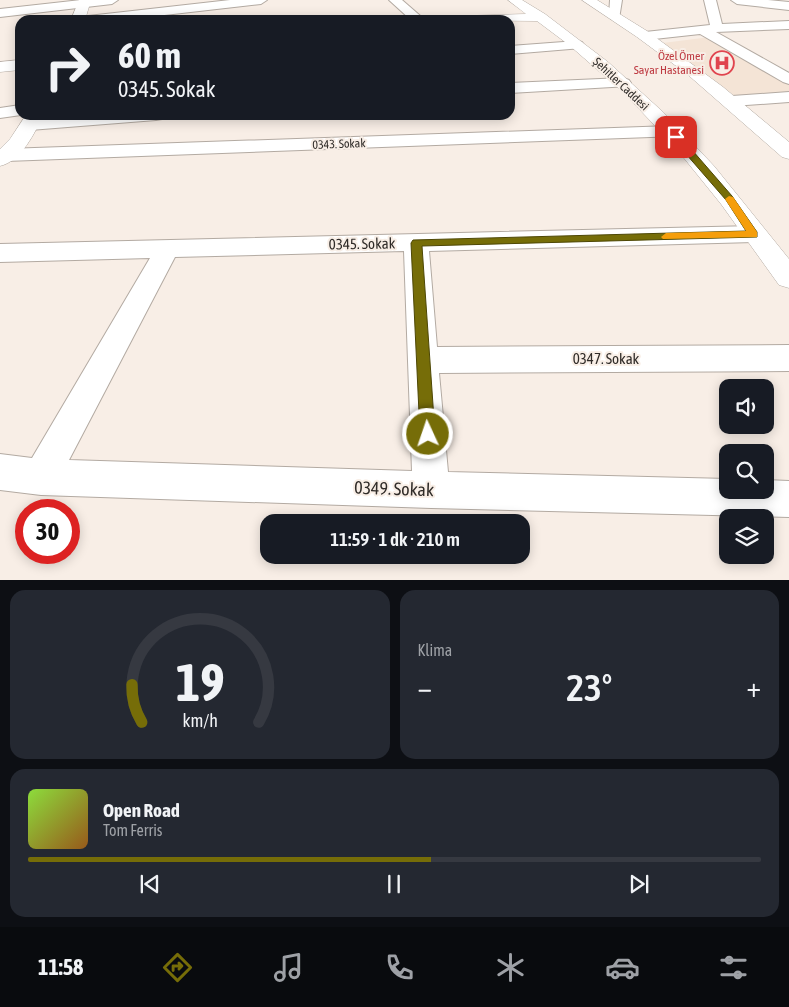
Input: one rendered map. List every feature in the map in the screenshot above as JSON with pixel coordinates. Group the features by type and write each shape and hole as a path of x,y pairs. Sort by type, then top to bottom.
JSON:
{"street":[{"path":"0,13 115,0"},
{"path":"394,0 413,15"},
{"name":"Şehitler Caddesi","path":"514,0 578,45 623,83 672,132 729,198 754,234 789,278"},
{"path":"588,0 615,8 645,36 732,101 789,153"},
{"path":"710,0 710,29"},
{"path":"737,0 789,6"},
{"path":"80,15 84,2"},
{"path":"137,15 254,3"},
{"path":"515,18 540,17"},
{"path":"645,36 710,29 787,26"},
{"path":"710,29 789,80"},
{"path":"515,50 578,45"},
{"path":"0,67 15,65"},
{"path":"515,88 623,83"},
{"path":"732,101 789,97"},
{"path":"0,113 15,115"},
{"path":"3,158 18,143 27,120"},
{"name":"0343. Sokak","path":"3,158 672,132"},
{"name":"0345. Sokak","path":"0,253 754,234"},
{"path":"416,243 431,490"},
{"path":"41,477 167,249"},
{"name":"0347. Sokak","path":"423,360 789,358"},
{"name":"0349. Sokak","path":"0,472 41,477 431,490 789,499"}],"shaded area":[{"name":"Özel Ömer Sayar Hastanesi","path":"710,37 789,83 789,93 735,96 663,43"}],"slow traffic":[{"path":"666,237 754,234 729,199"}],"place":[{"name":"Özel Ömer Sayar Hastanesi","path":"722,63"}],"route":[{"path":"428,434 416,243 754,234 729,198 676,137"}]}
